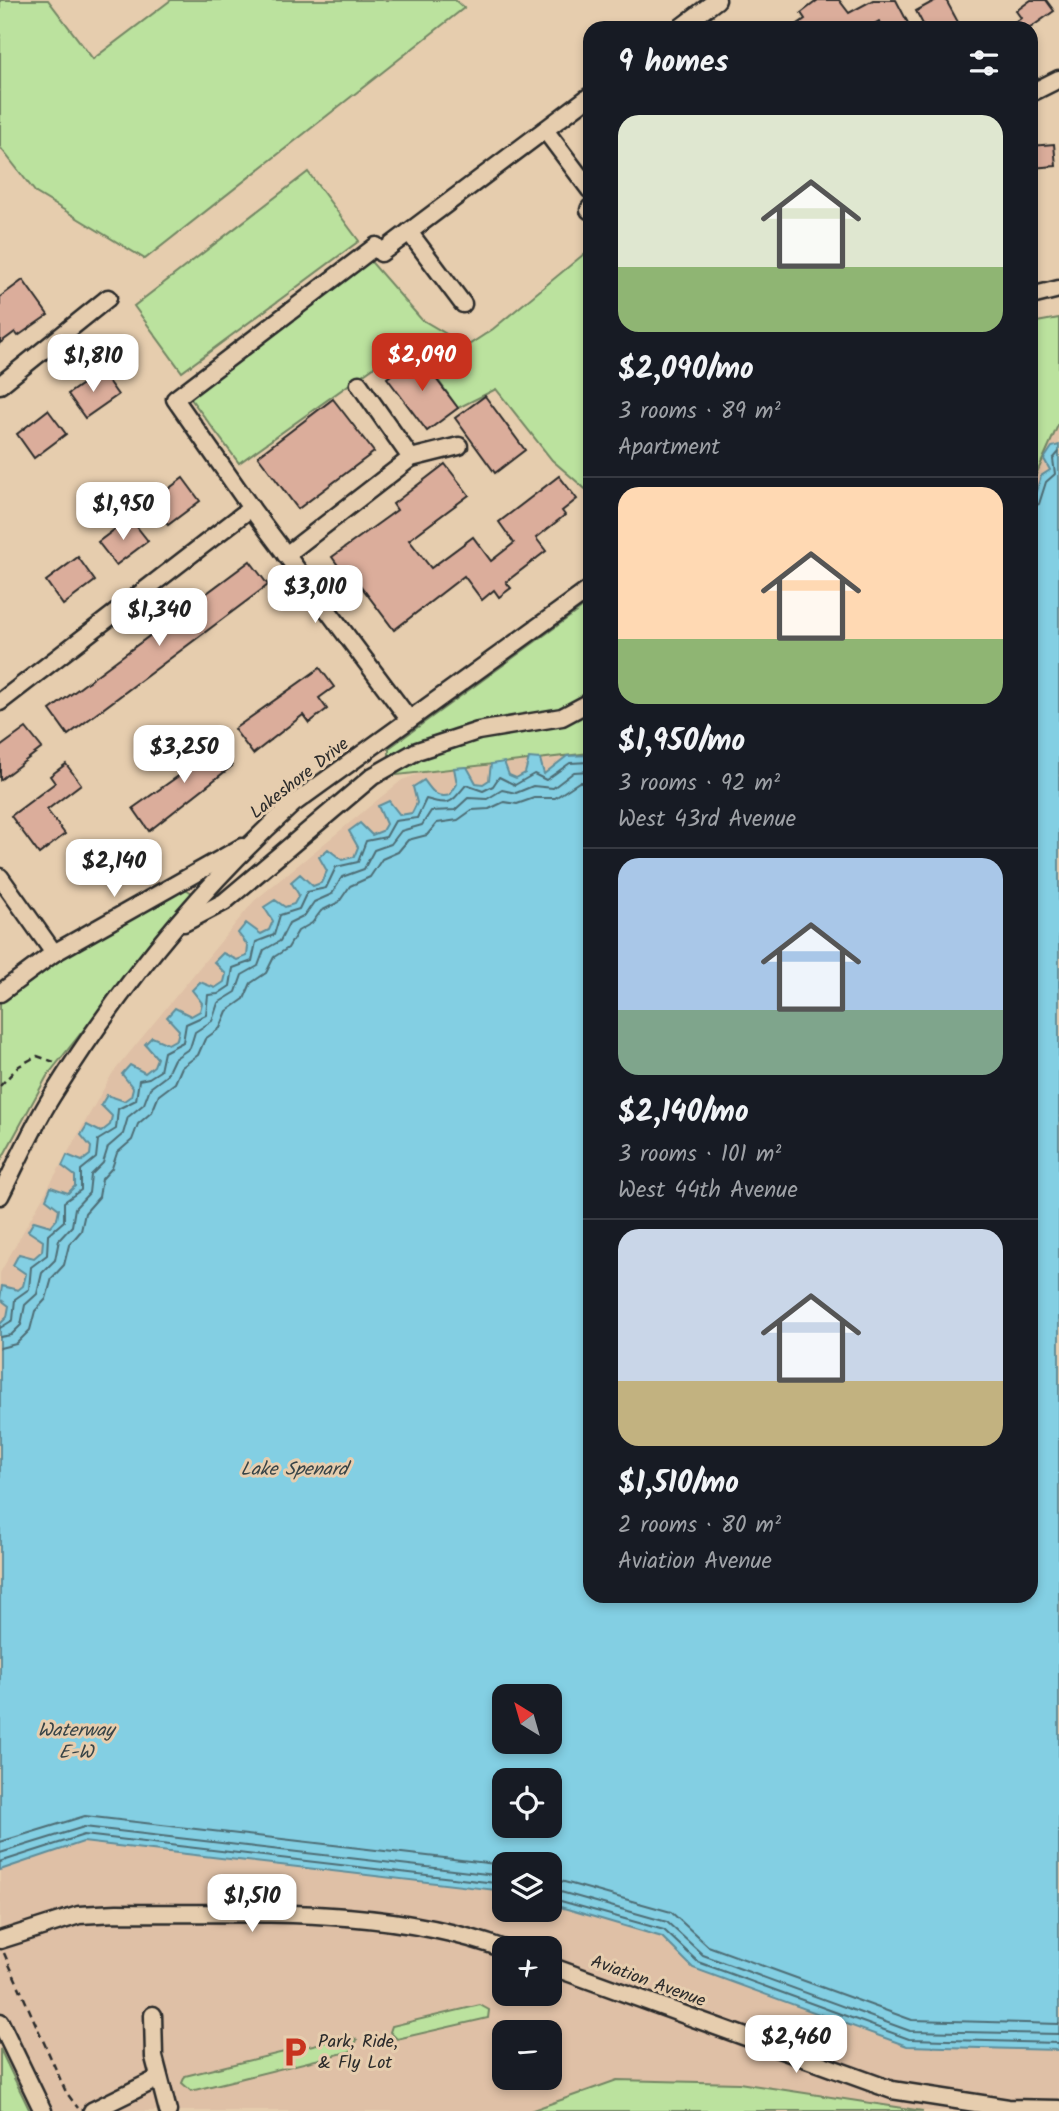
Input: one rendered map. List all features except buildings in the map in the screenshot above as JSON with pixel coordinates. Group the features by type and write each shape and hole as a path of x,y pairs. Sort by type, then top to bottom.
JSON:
{"street":[{"path":"689,21 717,0"},
{"path":"1038,90 1059,79"},
{"path":"409,719 251,509 175,399 378,250 409,232 583,101"},
{"path":"545,130 583,181"},
{"path":"409,232 463,304"},
{"path":"1038,294 1059,289"},
{"path":"0,385 108,298"},
{"path":"359,384 411,458"},
{"path":"286,555 411,458 459,446"},
{"path":"0,702 251,509"},
{"name":"Lakeshore Drive","path":"0,1196 50,1099 98,1027 176,928 250,843 293,804 583,594"},
{"path":"176,928 224,902 373,776 417,751 478,731 562,717 583,706"},
{"path":"0,993 54,953 86,938 190,874 250,843"},
{"path":"0,877 54,953"},
{"path":"0,1942 79,1915 186,1914 351,1917 440,1930 492,1945"},
{"name":"Aviation Avenue","path":"562,1970 892,2090 1008,2108 1059,2109"},
{"path":"153,2015 154,2057 169,2111"},
{"path":"0,2022 43,2111"},
{"path":"92,2111 159,2078"}],"path":[{"path":"0,1942 66,2092 80,2111"}],"shaded area":[{"name":"Lake Spenard","path":"1059,423 1059,2111 0,2111 0,1273 112,1074 254,901 402,780 421,773 583,756 583,1603 1038,1603 1038,470"}],"green space":[{"path":"0,0 48,0 93,59 171,0 455,0 464,8 145,259 36,193 0,147"},
{"path":"308,172 359,241 182,372 134,306"},
{"path":"583,255 583,487 552,460 496,389 458,408 410,341 239,463 185,391 367,257 421,319 467,346 493,329"},
{"path":"1059,318 1059,423 1038,470 1038,322"},
{"path":"583,607 583,754 389,776 389,748"},
{"path":"184,888 192,893 47,1076 0,1162 0,993 54,953"},
{"path":"480,2005 489,2010 488,2018 397,2039 390,2032 392,2026"},
{"path":"350,2036 357,2040 352,2051 191,2091 182,2083 185,2076"},
{"path":"0,2049 30,2111 0,2111"},
{"path":"617,2080 739,2083 923,2111 530,2111"}],"water":[{"name":"Lake Spenard","path":"1059,445 1059,2050 907,2046 693,1968 662,1937 562,1908 562,1852 492,1852 492,1890 83,1842 0,1870 0,1324 7,1317 9,1306 0,1299 2,1286 18,1290 23,1286 26,1274 13,1265 19,1254 34,1258 42,1251 43,1241 28,1231 34,1221 51,1226 57,1219 59,1209 46,1199 51,1187 68,1193 75,1186 75,1176 62,1166 67,1155 82,1161 90,1155 91,1147 81,1135 87,1125 101,1132 110,1125 112,1116 101,1105 107,1095 124,1101 131,1096 133,1088 122,1074 130,1065 145,1073 154,1066 157,1058 145,1044 152,1037 168,1044 177,1039 179,1030 167,1017 175,1008 191,1016 200,1011 202,1003 192,990 200,982 215,988 224,982 226,974 214,962 223,953 237,960 247,956 248,946 238,933 246,923 261,934 269,930 273,921 264,907 275,900 285,907 294,904 299,895 291,882 300,874 313,886 321,883 327,871 319,857 328,849 342,860 354,857 358,847 349,831 360,823 372,835 382,831 386,824 378,806 389,801 400,815 412,813 417,803 413,787 424,780 438,795 450,795 457,784 454,768 467,767 476,783 483,784 489,780 491,764 504,762 509,775 516,778 525,773 529,758 540,759 544,774 567,756 583,755 583,1603 1038,1603 1038,485 1041,476 1050,470 1044,459 1052,447"}],"place":[{"name":"Park, Ride, & Fly Lot","path":"295,2052"}],"water label":[{"name":"Waterway E-W","path":"76,1742"}]}
